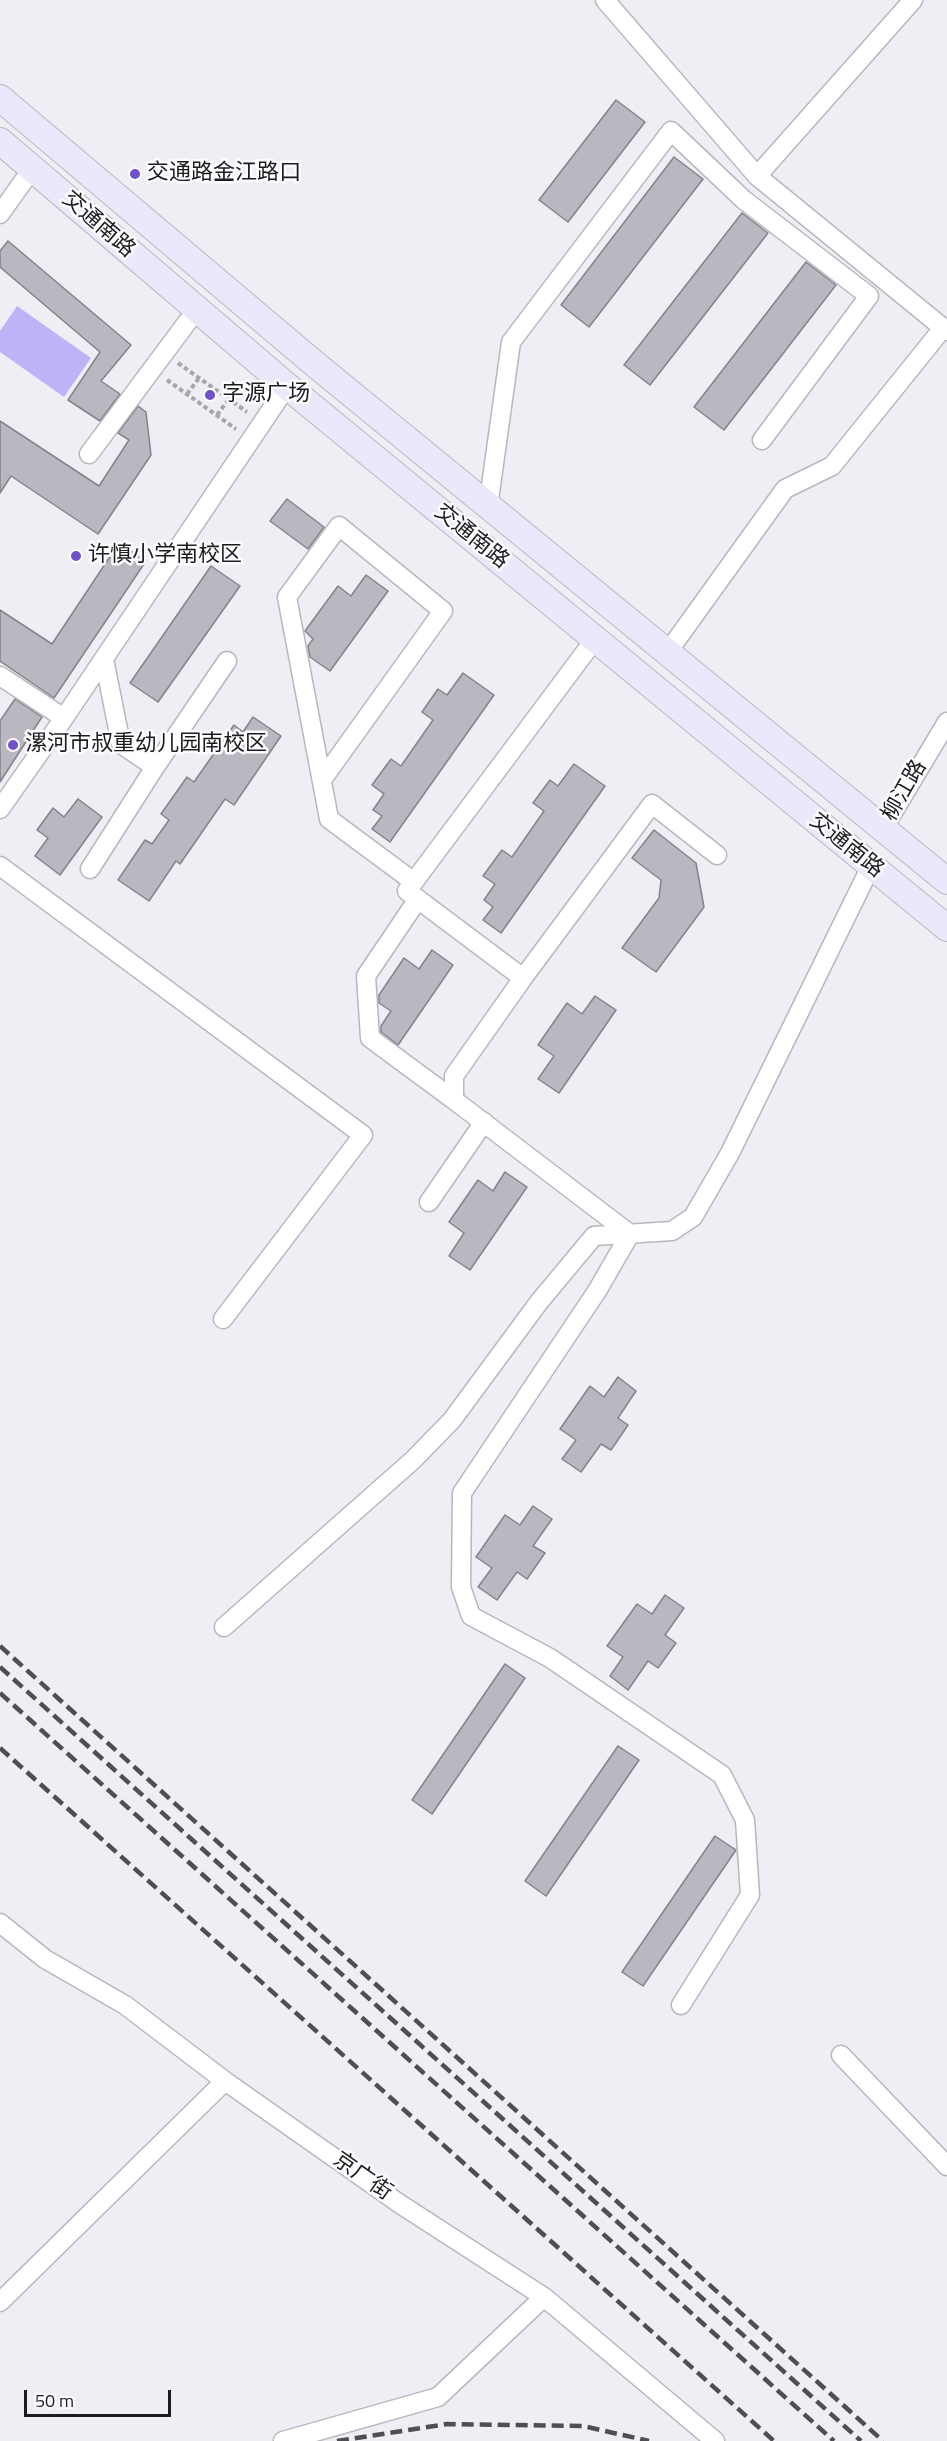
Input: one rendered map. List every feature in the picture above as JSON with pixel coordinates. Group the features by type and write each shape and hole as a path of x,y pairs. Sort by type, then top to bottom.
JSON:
{"main road":[{"name":"交通南路","path":"0,98 488,507 947,881"},
{"name":"交通南路","path":"3,149 32,169 287,386 947,928"},
{"path":"168,285 191,258"},
{"path":"871,866 883,829"}],"street":[{"path":"605,0 757,176 945,329 832,466 785,489 667,653"},
{"path":"757,176 913,0"},
{"path":"488,507 511,342 671,131 744,200 869,296 762,440"},
{"path":"0,214 32,169"},
{"path":"89,454 196,309"},
{"path":"0,809 64,718 287,386"},
{"path":"322,780 443,610 339,526 286,597 329,819 523,978"},
{"path":"595,639 416,890 366,976 370,1038 630,1234"},
{"path":"104,659 122,744 155,767"},
{"path":"90,869 155,767 227,661"},
{"path":"0,676 64,718"},
{"name":"柳江路","path":"883,829 947,722"},
{"path":"454,1100 454,1076 523,978 652,804 717,855"},
{"path":"0,866 363,1135 223,1319"},
{"path":"224,1627 413,1460 452,1420 539,1302 594,1236 672,1231 693,1217 730,1153 871,866"},
{"path":"429,1202 484,1122"},
{"path":"630,1234 597,1291 462,1493 461,1587 471,1616 550,1658 722,1775 745,1820 750,1895 681,2005"},
{"name":"京广街","path":"0,1923 45,1959 125,2005 225,2081 400,2204 544,2297 715,2441"},
{"path":"841,2055 947,2166"},
{"path":"0,2302 225,2081"},
{"path":"283,2441 438,2397 544,2297"}],"path":[{"path":"164,353 263,423"},
{"path":"152,369 252,439"},
{"path":"187,394 199,378"},
{"path":"217,415 229,399"}],"shaded area":[{"path":"17,306 91,358 64,397 0,352 0,331"}],"building":[{"path":"616,100 645,122 568,222 539,200"},
{"path":"674,157 703,179 589,327 561,305"},
{"path":"742,213 768,233 650,385 624,365"},
{"path":"8,241 131,345 101,381 120,394 100,421 68,400 100,352 0,267 0,251"},
{"path":"806,262 836,285 724,430 694,407"},
{"path":"138,406 146,412 151,455 98,534 11,476 0,493 0,421 99,486 129,440 118,433"},
{"path":"287,499 324,527 308,549 270,521"},
{"path":"119,543 146,561 54,698 0,661 0,610 52,644"},
{"path":"211,566 240,586 158,702 130,683"},
{"path":"366,575 388,591 330,671 310,657 308,646 313,639 305,631 338,586 351,596"},
{"path":"463,673 494,695 390,842 372,829 382,816 373,810 384,794 372,785 391,759 401,766 433,720 422,712 438,689 447,695"},
{"path":"15,699 42,717 0,782 0,721"},
{"path":"253,717 281,736 234,805 225,799 180,864 176,861 149,901 118,880 145,840 152,844 169,820 161,814 187,777 194,782 234,725 243,732"},
{"path":"574,764 605,786 501,933 483,920 493,907 484,900 495,884 483,876 502,850 512,857 544,811 533,803 550,780 558,786"},
{"path":"78,799 102,817 60,875 35,856 48,838 37,830 53,808 64,817"},
{"path":"654,830 696,863 704,907 656,972 622,948 659,898 661,880 632,858"},
{"path":"432,950 453,965 398,1045 381,1032 381,1026 391,1011 379,1003 379,995 404,958 419,969"},
{"path":"595,996 616,1010 559,1093 538,1079 554,1056 538,1045 567,1003 582,1014"},
{"path":"505,1172 527,1187 470,1270 449,1256 464,1233 449,1222 478,1180 493,1191"},
{"path":"618,1377 636,1391 618,1418 628,1425 611,1450 601,1444 581,1472 562,1459 576,1440 560,1429 590,1386 604,1397"},
{"path":"533,1506 552,1519 533,1546 545,1553 527,1579 517,1572 497,1600 478,1587 492,1568 476,1557 505,1515 520,1525"},
{"path":"665,1595 684,1608 665,1635 676,1643 658,1668 648,1661 628,1690 610,1676 623,1657 607,1646 637,1604 652,1614"},
{"path":"505,1664 525,1678 432,1814 412,1800"},
{"path":"618,1746 639,1760 546,1896 525,1881"},
{"path":"715,1836 736,1850 643,1986 622,1972"}],"railway":[{"path":"0,1646 883,2441"},
{"path":"0,1667 861,2441"},
{"path":"0,1693 834,2441"},
{"path":"0,1748 774,2441"},
{"path":"337,2441 447,2424 583,2426 649,2441"}],"place":[{"name":"交通路金江路口","path":"135,174"},
{"name":"字源广场","path":"210,395"},
{"name":"许慎小学南校区","path":"76,556"},
{"name":"漯河市叔重幼儿园南校区","path":"13,745"}]}
